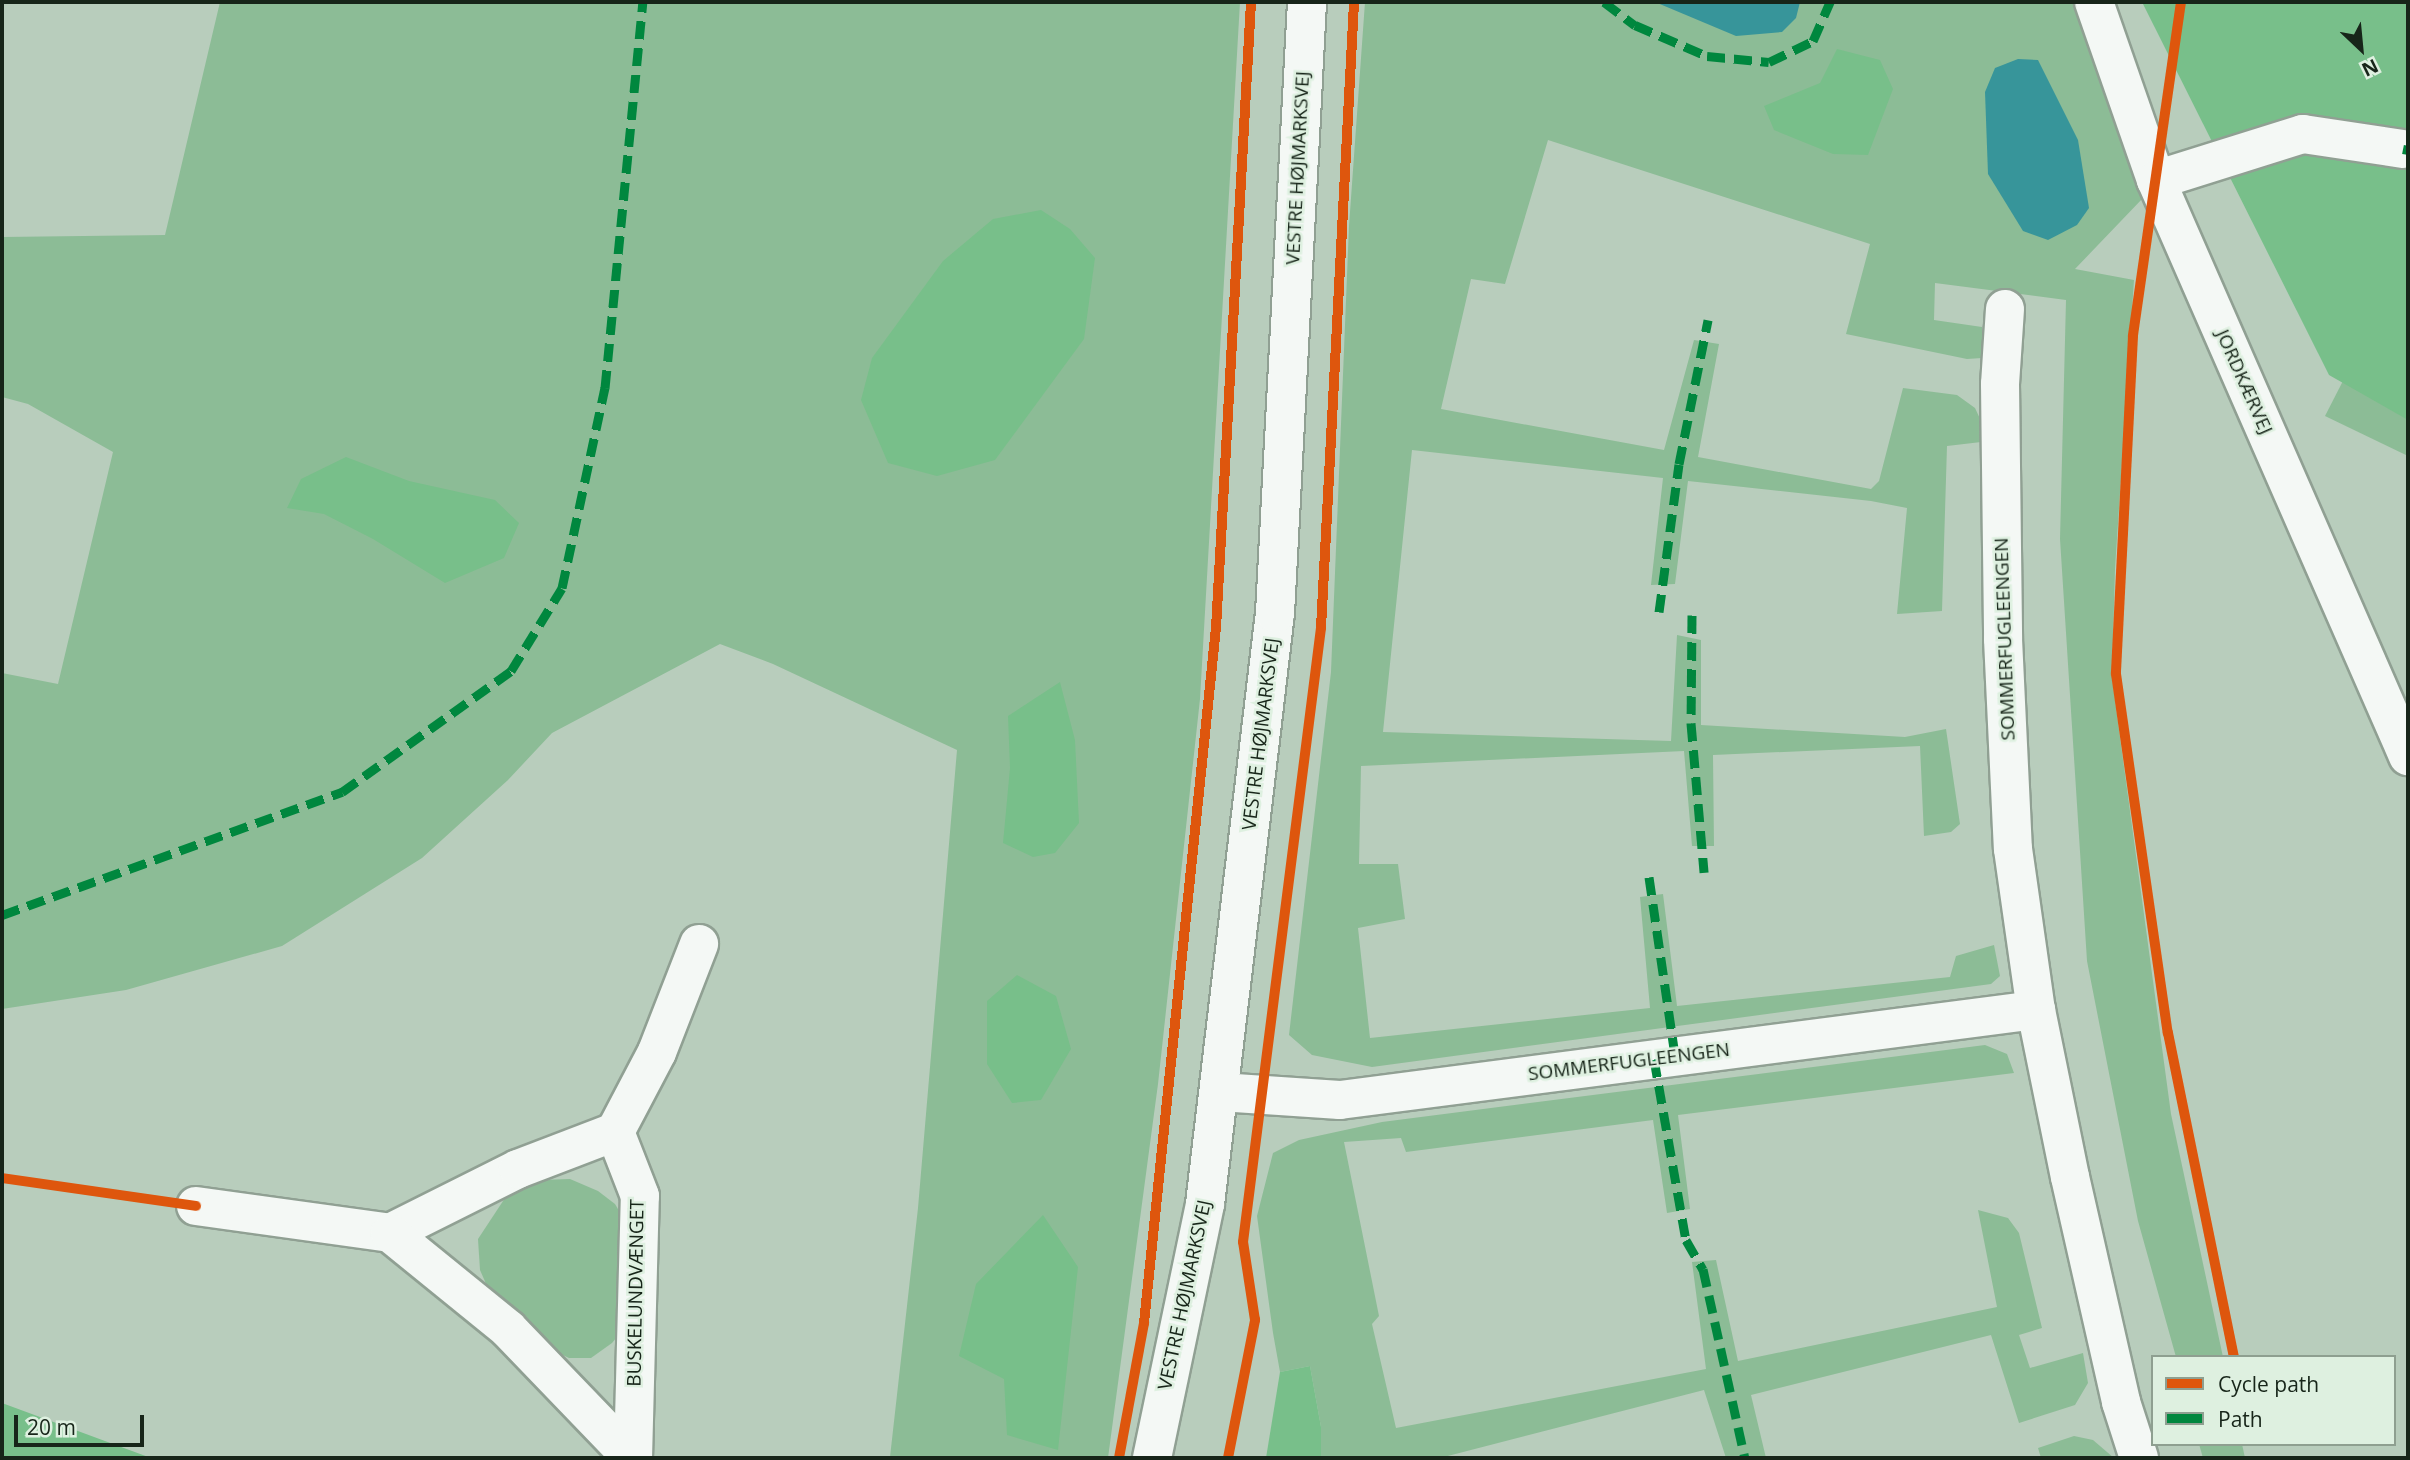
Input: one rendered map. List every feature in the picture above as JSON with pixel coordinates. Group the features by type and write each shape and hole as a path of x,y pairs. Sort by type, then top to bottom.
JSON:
{"street":[{"name":"VESTRE HØJMARKSVEJ","path":"1152,1458 1205,1204 1275,613 1307,2"},
{"name":"JORDKÆRVEJ","path":"2094,2 2156,180 2408,757"},
{"path":"2156,180 2303,134 2403,149"},
{"name":"SOMMERFUGLEENGEN","path":"2005,309 2000,384 2003,639 2013,849 2036,1010 2070,1177 2121,1402 2139,1458"},
{"path":"196,1206 390,1233 518,1169 615,1132 657,1052 699,944"},
{"name":"SOMMERFUGLEENGEN","path":"1220,1092 1340,1100 2036,1010"},
{"name":"BUSKELUNDVÆNGET","path":"615,1132 640,1196 632,1458"},
{"name":"BUSKELUNDVÆNGET","path":"390,1233 508,1329 632,1458"}],"green space":[{"path":"220,2 1240,2 1200,699 1158,1084 1108,1458 887,1458 890,1457 918,1208 957,750 773,664 720,644 552,733 508,780 422,858 282,946 126,990 2,1009 2,673 58,684 113,452 28,404 2,397 2,237 165,235"},
{"path":"1365,2 2074,2 2143,198 2075,269 2134,280 2115,569 2112,678 2171,1114 2223,1355 2175,1355 2138,1221 2087,961 2060,539 2066,300 1935,283 1934,320 1982,327 1982,358 1967,359 1846,334 1870,244 1548,140 1505,284 1471,279 1441,409 1664,450 1694,340 1719,344 1698,457 1871,489 1879,481 1903,388 1957,395 1975,408 1982,423 1981,442 1947,446 1942,611 1897,614 1907,508 1871,501 1688,481 1675,584 1651,585 1663,478 1412,450 1383,732 1671,741 1677,635 1701,640 1701,725 1905,737 1946,729 1960,824 1951,832 1924,836 1920,746 1713,755 1714,846 1692,846 1684,751 1361,766 1359,864 1398,864 1405,919 1358,928 1370,1038 1650,1008 1640,897 1663,894 1677,1006 1950,977 1956,956 1994,945 2000,976 1991,984 1372,1067 1312,1055 1289,1035 1331,672 1349,226"},
{"path":"2142,2 2408,2 2408,420 2329,375"},
{"path":"1837,49 1880,60 1893,89 1868,155 1833,154 1774,130 1764,106 1820,83"},
{"path":"1041,210 1070,229 1095,258 1084,339 995,460 937,476 888,463 861,400 872,358 943,261 993,219"},
{"path":"2408,254 2408,456 2325,416"},
{"path":"346,457 409,481 495,500 519,523 504,558 445,583 373,539 324,514 287,508 301,479"},
{"path":"1060,682 1075,740 1079,823 1055,853 1033,857 1003,843 1010,768 1008,716"},
{"path":"1017,975 1056,996 1071,1049 1041,1100 1012,1103 987,1064 987,1001"},
{"path":"1985,1045 2007,1054 2014,1073 1678,1115 1690,1209 1667,1213 1653,1120 1406,1152 1401,1138 1344,1142 1379,1316 1372,1324 1396,1428 1706,1369 1692,1262 1716,1260 1738,1361 1997,1307 1978,1210 2008,1218 2019,1233 2042,1328 2019,1335 2030,1368 2083,1353 2088,1383 2075,1405 2019,1423 1991,1335 1751,1395 1766,1458 1726,1458 1704,1390 1440,1458 1321,1458 1321,1427 1310,1366 1280,1372 1273,1333 1257,1216 1273,1153 1299,1140 1382,1122"},
{"path":"570,1179 598,1191 615,1204 628,1226 626,1326 612,1343 591,1358 569,1358 546,1347 490,1293 480,1270 478,1239 507,1195 541,1180"},
{"path":"1043,1215 1078,1267 1058,1450 1007,1435 1004,1379 959,1356 976,1284"},
{"path":"1310,1366 1321,1427 1321,1458 1266,1458 1280,1372"},
{"path":"2,1403 151,1458 2,1458"},
{"path":"2074,1436 2093,1440 2114,1458 2041,1458 2038,1448"},
{"path":"2200,1446 2242,1446 2245,1458 2203,1458"}],"water":[{"path":"1655,2 1800,2 1796,18 1782,32 1736,36"},
{"path":"2018,59 2038,60 2078,140 2089,208 2077,225 2048,240 2023,231 1988,174 1985,92 1995,68"}],"marked path":[{"path":"2,915 342,792 511,671 562,588 605,388 643,2"},
{"path":"1604,2 1635,25 1707,56 1769,62 1813,41 1830,2"},
{"path":"2403,149 2408,150"},
{"path":"1659,612 1679,464 1708,320"},
{"path":"1692,615 1691,723 1704,872"},
{"path":"1649,877 1675,1056"},
{"path":"1654,1059 1686,1240 1703,1269 1745,1458"}],"cycle path":[{"path":"1119,1458 1144,1323 1216,628 1251,2"},
{"path":"1228,1458 1255,1320 1243,1242 1321,628 1354,2"},
{"path":"2181,2 2133,336 2116,674 2168,1033 2234,1355"},
{"path":"2,1178 196,1206"}]}
